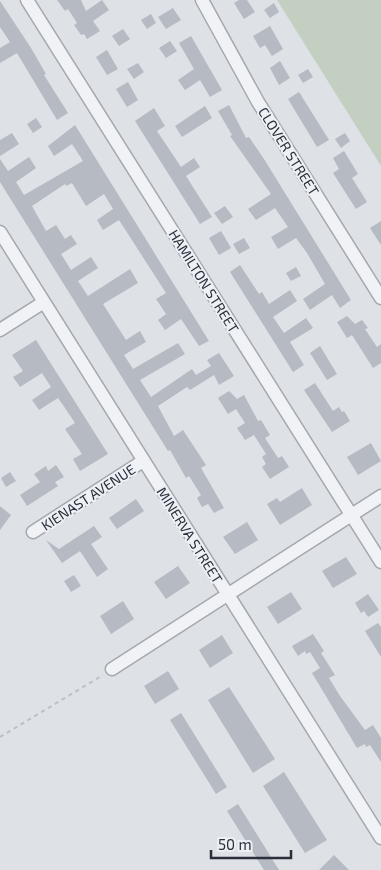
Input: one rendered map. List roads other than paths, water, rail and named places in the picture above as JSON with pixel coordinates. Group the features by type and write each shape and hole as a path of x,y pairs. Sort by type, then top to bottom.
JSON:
{"street":[{"name":"HAMILTON STREET","path":"28,0 381,562"},
{"name":"CLOVER STREET","path":"202,0 258,102 381,298"},
{"name":"MINERVA STREET","path":"0,232 381,838"},
{"path":"0,330 44,302"},
{"name":"KIENAST AVENUE","path":"33,532 143,461"},
{"path":"112,669 381,496"}]}
